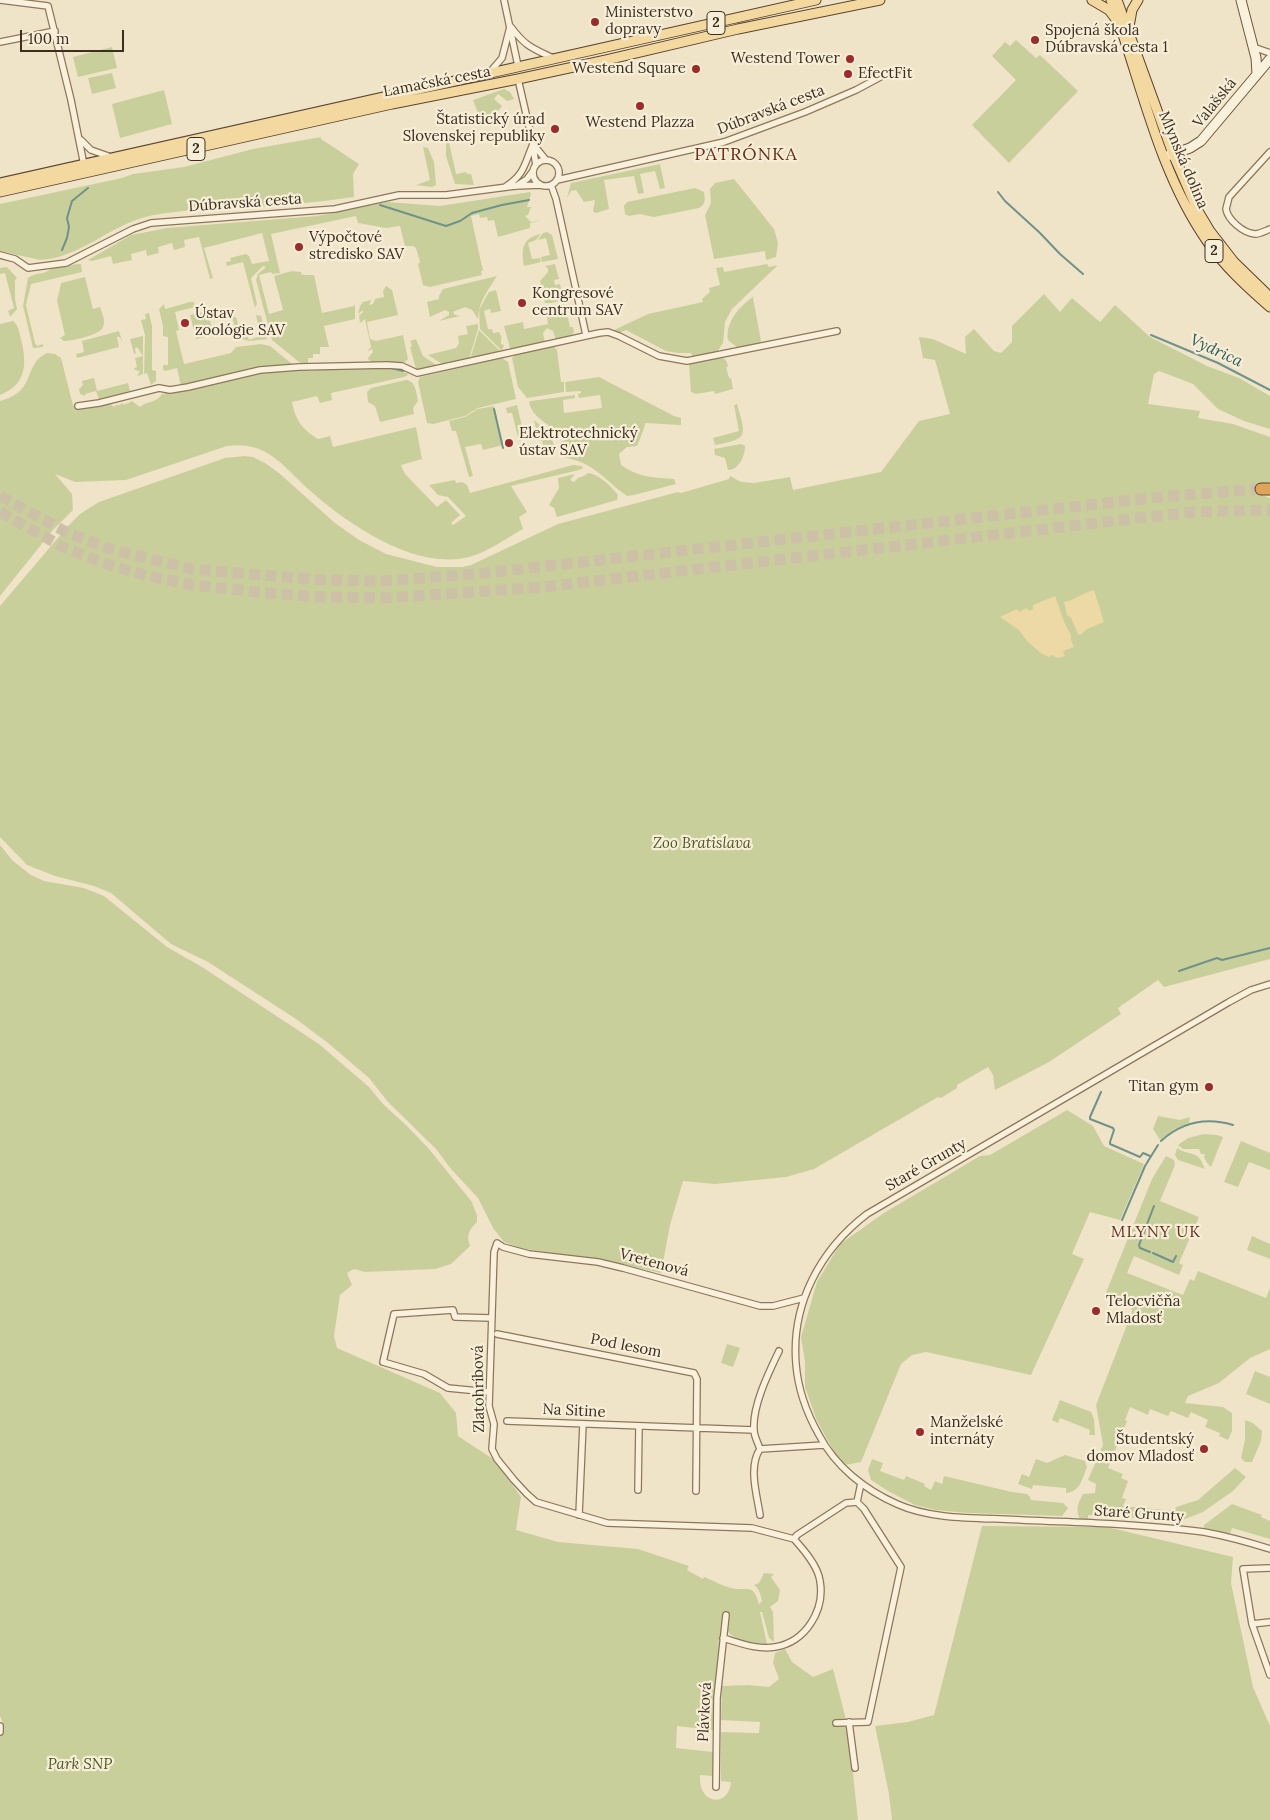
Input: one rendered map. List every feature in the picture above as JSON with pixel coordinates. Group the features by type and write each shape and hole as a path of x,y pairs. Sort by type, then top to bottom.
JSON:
{"main road":[{"name":"Lamačská cesta","path":"0,184 816,0"},
{"name":"Lamačská cesta","path":"0,192 392,104 518,79 751,26 880,0"},
{"name":"2","path":"1092,0 1111,12 1125,29"},
{"name":"Mlynská dolina","path":"1111,0 1125,29"},
{"name":"Mlynská dolina","path":"1117,0 1144,101 1169,156 1210,231 1234,262 1270,297"},
{"path":"1125,29 1138,0"},
{"path":"518,66 518,79"},
{"name":"Mlynská dolina","path":"1169,156 1188,210 1206,240 1229,268 1270,307"},
{"path":"84,165 87,171 91,172"}],"street":[{"path":"0,0 48,6 84,165"},
{"path":"504,0 518,66"},
{"name":"Valašská","path":"1241,0 1253,48 1257,74"},
{"path":"510,25 522,42 554,58"},
{"path":"489,73 502,58 510,25"},
{"path":"0,42 54,31"},
{"path":"1253,48 1270,53"},
{"name":"Valašská","path":"1169,156 1190,148 1201,141 1270,59"},
{"name":"Dúbravská cesta","path":"557,180 697,150 732,140 856,90 884,75"},
{"path":"518,79 533,146 535,180 541,185 551,186"},
{"path":"79,138 90,149 113,157"},
{"path":"533,146 546,160 554,163 559,170 574,176"},
{"path":"503,188 521,174 533,146"},
{"path":"1270,152 1229,197 1226,209 1231,220 1252,234 1270,229"},
{"path":"515,186 527,179 534,168 546,160"},
{"path":"551,186 557,180 559,170"},
{"name":"Dúbravská cesta","path":"0,255 15,259 28,268 66,263 133,229 151,223 327,210 387,197 446,195 515,186 541,185"},
{"path":"551,186 556,199 586,335"},
{"path":"78,406 159,388 170,390 188,387 260,370 387,365 402,366 417,373 586,335 608,332 659,356 687,361 837,331"},
{"name":"Staré Grunty","path":"1270,984 1251,990 1229,1002 867,1214 847,1230 828,1252 811,1281 804,1298 796,1337 798,1380 804,1406 824,1445 847,1472 861,1483 897,1504 920,1512 944,1516 1113,1524 1193,1531 1222,1536 1270,1549"},
{"name":"Vretenová","path":"497,1243 503,1247 529,1254 598,1262 760,1306 773,1306 804,1298"},
{"name":"Zlatohríbová","path":"497,1243 494,1252 489,1392 490,1413 494,1424 492,1449 497,1459 532,1499 536,1502 607,1523 752,1528 794,1539"},
{"path":"489,1392 448,1388 424,1374 383,1362 394,1314 453,1310 455,1316 492,1318"},
{"name":"Pod lesom","path":"498,1334 694,1373 697,1379 697,1428"},
{"path":"760,1449 754,1430 760,1394 779,1350"},
{"name":"Na Sitine","path":"507,1420 754,1430"},
{"path":"579,1515 583,1424"},
{"path":"638,1490 639,1426"},
{"path":"696,1491 697,1428"},
{"path":"760,1515 754,1464 756,1454 760,1449 824,1445"},
{"path":"857,1502 861,1483"},
{"path":"723,1638 760,1648 784,1645 810,1627 814,1619 820,1590 820,1580 817,1571 794,1539 797,1535 846,1503 857,1502"},
{"path":"836,1723 868,1722 901,1567 864,1509 857,1502"},
{"path":"1270,1568 1243,1569 1252,1624 1270,1673"},
{"name":"Plávková","path":"716,1787 717,1698 726,1615"},
{"path":"1252,1624 1270,1622"},
{"path":"849,1722 855,1768"},
{"path":"0,1726 0,1732"}],"green space":[{"path":"1016,40 1036,58 1040,55 1078,91 1009,163 972,125 1016,80 992,56 1005,42 1010,46"},
{"path":"112,47 117,68 78,77 73,57"},
{"path":"112,73 116,88 92,94 88,78"},
{"path":"504,89 510,92 514,99 507,101 498,94 494,99 502,106 493,118 481,121 473,100"},
{"path":"164,90 172,124 120,138 112,104"},
{"path":"321,137 321,139 359,164 353,174 354,197 280,205 181,211 149,216 121,226 82,248 55,258 40,260 0,251 0,204 133,174 184,167 253,149"},
{"path":"449,142 456,174 466,172 471,174 474,185 455,184 446,156 446,143"},
{"path":"423,147 428,148 434,162 436,185 432,187 416,185 430,180"},
{"path":"660,164 665,188 660,189 655,171 640,174 644,193 638,194 634,176 604,180 609,209 596,213 593,211 595,200 584,202 576,190 571,191 567,198 571,183"},
{"path":"734,179 774,229 778,243 776,257 766,260 765,251 714,259 705,215 711,203 710,189 715,183"},
{"path":"695,188 704,192 704,203 699,208 654,217 640,214 629,216 625,214 624,206 627,202"},
{"path":"530,192 527,207 531,207 528,215 525,216 531,222 542,220 530,223 530,228 498,237 494,220 488,221 487,217 480,218 479,214 471,216 483,271 481,271 482,275 430,287 423,285 416,248 405,246 400,226 386,228 358,223 356,216 271,234 280,273 272,274 271,272 259,275 269,314 283,310 274,276 292,271 301,272 302,275 314,275 322,313 354,306 354,304 355,306 355,319 324,326 329,347 320,347 320,354 313,354 313,358 308,358 308,365 299,362 272,340 256,280 258,274 266,267 263,266 251,278 257,304 255,308 243,262 227,266 226,262 231,261 230,258 246,254 249,256 252,264 269,261 262,233 204,248 213,278 210,279 199,237 184,240 185,247 174,250 172,243 158,247 159,253 147,256 146,250 131,254 132,260 113,264 111,256 92,261 88,260 131,235 167,228 317,216 387,202 440,206"},
{"path":"547,232 552,235 558,259 542,262 541,257 550,255 546,238 538,240 543,233"},
{"path":"541,234 536,240 528,243 532,259 540,258 541,262 524,266 523,249 526,241"},
{"path":"81,264 82,272 31,284 26,305 35,343 37,346 43,344 43,347 33,348 23,306 28,278 51,269"},
{"path":"555,264 559,279 554,280 555,285 560,284 564,300 545,303 540,281 548,272 545,266"},
{"path":"767,264 769,267 778,265 732,309 725,322 723,343 717,352 693,359 691,353 666,351 626,330 619,333 612,331 648,314 703,302 702,299 710,292 709,288 720,285 716,268 723,267 724,272"},
{"path":"7,267 17,278 15,280 15,299 17,309 11,316 8,311 14,308 5,273 0,274 0,268"},
{"path":"497,276 482,302 478,319 472,310 465,307 453,312 455,315 460,316 439,321 449,315 449,312 445,310 430,317 427,302 439,299 443,289"},
{"path":"85,277 93,309 100,307 104,325 101,330 92,335 64,341 60,338 65,335 57,301 61,283"},
{"path":"386,286 392,290 398,315 367,322 370,339 376,341 403,335 408,359 405,362 373,363 368,359 373,352 372,349 367,352 371,347 365,319 360,323 359,316 363,310 358,314 363,302 371,300 369,305 373,304 375,299 384,297 383,291"},
{"path":"496,290 501,311 491,313 490,309 484,311 488,329 492,329 493,333 499,332 502,338 501,344 504,345 502,351 480,329 479,310 489,292"},
{"name":"Zoo Bratislava","path":"1044,294 1060,312 1072,298 1100,322 1115,305 1150,337 1207,366 1239,378 1270,396 1270,429 1244,421 1218,409 1193,384 1159,371 1154,374 1148,404 1200,411 1198,418 1233,424 1270,437 1270,482 1261,484 1262,495 1270,498 1270,959 1164,987 1158,980 1118,1008 1121,1014 1049,1062 995,1090 993,1075 988,1067 957,1085 957,1088 941,1098 938,1097 814,1169 786,1177 715,1184 683,1181 670,1225 661,1273 617,1263 520,1248 504,1242 493,1228 478,1198 451,1169 436,1149 388,1102 369,1078 328,1043 296,1019 208,962 171,944 111,893 94,886 55,876 27,865 0,837 0,606 68,526 80,514 99,502 225,458 253,457 279,473 335,523 359,540 386,554 437,567 462,567 471,565 558,524 678,492 681,493 729,479 730,476 741,482 754,483 790,477 793,490 881,472 919,421 950,414 935,360 923,358 919,337 933,339 966,354 965,337 974,329 994,351 1001,353 1012,342 1012,326"},
{"path":"754,296 761,341 758,345 738,348 728,340 729,327 739,310"},
{"path":"194,302 195,307 175,312 179,330 176,331 184,364 231,353 236,347 261,344 270,346 292,364 251,368 181,386 177,368 165,371 163,369 163,365 168,365 168,337 163,336 159,309 164,304 165,309"},
{"path":"565,304 570,327 573,327 574,332 571,336 556,340 553,331 547,328 543,333 545,343 513,350 510,348 504,326 523,322 524,329 548,324 546,310 552,306"},
{"path":"208,311 213,335 196,339 190,315"},
{"path":"149,313 152,326 152,370 156,371 156,381 151,385 147,373 144,374 145,335 141,320 146,319 145,314"},
{"path":"256,315 261,316 267,339 249,341 238,338 232,317 236,317 241,334 247,335 249,340 261,336"},
{"path":"13,321 18,329 23,348 23,372 16,385 0,395 0,324"},
{"path":"478,324 469,359 444,365 428,355 456,348 459,343 458,336 468,334 466,326"},
{"path":"479,330 501,352 470,359"},
{"path":"119,331 123,344 120,337 117,337 119,347 77,358 76,354 84,352 82,341"},
{"path":"143,336 143,356 137,347 134,354 130,339"},
{"path":"416,339 423,356 438,366 416,369 410,341"},
{"path":"553,346 557,350 561,382 564,382 564,392 527,398 518,387 512,358 515,355"},
{"path":"47,353 55,354 61,358 73,405 78,409 108,402 114,407 132,401 140,407 157,399 162,394 260,372 387,368 407,373 408,375 404,377 331,393 332,400 320,403 317,396 292,402 293,408 298,419 308,432 318,439 330,436 333,447 416,427 422,459 401,465 405,474 437,507 446,500 460,515 451,523 453,525 466,516 448,497 438,495 429,485 455,480 456,483 462,482 467,485 470,493 573,465 582,466 583,468 511,486 527,512 519,517 523,529 476,555 448,559 426,557 404,551 361,529 323,502 272,456 252,447 241,445 227,446 126,480 75,482 55,474 72,494 73,510 53,530 0,596 0,401 12,397 20,391 25,385 34,364"},
{"path":"143,356 143,374 137,376 140,371 134,368 137,367 135,358"},
{"path":"502,358 508,362 516,399 478,408 465,416 433,424 427,423 418,382 420,377"},
{"path":"723,358 726,361 733,389 715,394 714,391 696,394 691,392 689,364"},
{"path":"599,377 681,418 681,425 645,423 637,446 627,447 619,454 621,465 627,469 646,476 674,479 676,484 627,496 591,467 563,456 560,442 564,441 560,435 534,413 529,402 575,395 575,398 563,400 564,413 602,408 600,395 579,398 578,394 581,391 566,392 565,382"},
{"path":"94,378 97,391 128,383 130,391 99,399 96,391 85,394 85,396 80,394 79,389 83,385 82,381"},
{"path":"406,380 412,382 416,391 418,401 413,408 414,414 380,422 375,406 368,402 367,392 371,388"},
{"path":"737,404 743,429 742,434 734,441 715,445 713,438 739,431 734,405"},
{"path":"517,405 525,439 519,441 512,413 507,413 506,408"},
{"path":"494,406 503,445 483,450 481,444 465,447 473,476 469,477 456,431 452,431 449,421 465,417 478,409"},
{"path":"534,420 549,433 555,447 544,449 542,441 539,440"},
{"path":"741,444 745,446 743,458 735,468 728,470 725,458 715,455 714,449"},
{"path":"587,473 600,478 608,484 618,495 617,500 557,517 554,508 549,505 559,488 558,478 575,474 570,480 574,482"},
{"name":"Park SNP","path":"0,845 13,861 31,875 44,881 84,888 104,896 167,947 202,967 319,1044 369,1087 383,1104 429,1149 472,1202 477,1222 469,1233 470,1246 451,1264 435,1269 365,1272 354,1269 347,1273 352,1285 340,1295 334,1336 337,1348 440,1393 456,1413 458,1436 496,1461 521,1497 516,1530 558,1542 638,1549 689,1566 687,1570 703,1579 704,1577 731,1588 752,1590 759,1604 762,1601 759,1590 754,1585 759,1583 764,1573 774,1574 771,1577 780,1590 778,1601 770,1607 773,1612 774,1642 769,1638 762,1612 760,1612 767,1644 746,1641 735,1637 728,1631 727,1622 729,1614 725,1613 719,1639 713,1730 677,1726 676,1748 713,1752 712,1776 700,1775 701,1785 708,1797 714,1800 725,1796 731,1782 721,1781 721,1732 759,1733 760,1722 721,1720 722,1686 748,1685 769,1687 779,1679 773,1663 775,1653 785,1649 792,1662 813,1677 833,1669 848,1727 858,1820 0,1820 0,1737 3,1723 0,1716"},
{"path":"1067,1110 1093,1126 1104,1146 1144,1164 1120,1220 1090,1212 1072,1254 1084,1259 1031,1375 926,1352 912,1355 901,1364 861,1462 845,1465 837,1457 817,1421 805,1387 805,1362 801,1337 817,1282 840,1244 884,1213 980,1156 990,1155"},
{"path":"1158,1116 1180,1120 1190,1117 1189,1123 1175,1129 1160,1140 1153,1129"},
{"path":"1204,1134 1223,1137 1211,1167 1204,1157 1205,1154 1201,1154 1199,1149 1183,1149 1178,1145 1188,1138"},
{"path":"1241,1141 1270,1153 1270,1170 1249,1162 1238,1187 1224,1182"},
{"path":"1177,1148 1200,1158 1205,1169 1178,1160 1175,1155"},
{"path":"1166,1156 1174,1160 1175,1165 1160,1201 1199,1217 1179,1263 1183,1265 1179,1275 1134,1256 1127,1273 1183,1295 1190,1279 1194,1281 1198,1271 1266,1298 1270,1288 1270,1349 1250,1358 1219,1383 1188,1396 1185,1403 1223,1407 1232,1413 1232,1431 1228,1440 1219,1436 1220,1433 1205,1427 1208,1420 1191,1412 1188,1418 1171,1411 1168,1416 1150,1409 1148,1415 1130,1407 1125,1420 1127,1421 1108,1468 1123,1474 1121,1478 1128,1481 1122,1498 1126,1499 1123,1506 1175,1511 1176,1507 1198,1500 1235,1468 1246,1477 1233,1491 1203,1512 1180,1521 1088,1515 1088,1519 1080,1519 1078,1506 1083,1494 1095,1493 1096,1484 1088,1480 1103,1445 1096,1405 1132,1312 1131,1305 1105,1295 1152,1179"},
{"path":"1252,1236 1270,1244 1270,1259 1247,1250"},
{"path":"727,1344 740,1348 733,1367 721,1363"},
{"path":"1255,1371 1270,1377 1270,1404 1246,1394"},
{"path":"1060,1400 1091,1412 1094,1419 1095,1435 1089,1435 1090,1430 1060,1418 1058,1423 1052,1420"},
{"path":"1245,1420 1253,1423 1262,1431 1261,1441 1252,1462 1245,1462 1241,1458 1245,1440"},
{"path":"1065,1455 1085,1461 1087,1467 1080,1484 1071,1492 1066,1493 1066,1488 1033,1485 1032,1489 1018,1484 1022,1474 1029,1477 1036,1459 1047,1463"},
{"path":"872,1459 883,1463 880,1471 904,1480 906,1476 925,1484 924,1486 931,1490 935,1481 942,1484 944,1476 1027,1494 1031,1500 1063,1503 1068,1508 1062,1516 968,1513 936,1510 915,1505 871,1480 868,1470"},
{"path":"1232,1504 1262,1515 1261,1517 1270,1521 1270,1539 1232,1528 1230,1534 1204,1528 1204,1525"},
{"path":"982,1526 1107,1527 1233,1557 1231,1583 1253,1687 1270,1726 1270,1820 892,1820 889,1794 875,1726 908,1722 934,1715"}],"sand":[{"path":"1094,590 1104,622 1087,629 1080,635 1071,618 1067,615 1064,602"},
{"path":"1055,596 1074,647 1063,651 1065,656 1058,658 1042,654 1027,641 1019,630 1000,617 1017,609 1021,614 1020,611 1027,608 1029,611 1033,609 1033,605"}],"waterway":[{"path":"62,250 67,238 69,227 67,218 72,201 88,188"},
{"name":"Vydrica","path":"998,192 1005,201 1083,274"},
{"path":"380,205 446,226 460,221 472,213 529,200"},
{"name":"Vydrica","path":"1151,335 1218,363 1270,390"},
{"path":"391,368 403,371"},
{"path":"494,409 503,448"},
{"path":"1179,971 1217,958 1222,960 1270,948"},
{"path":"1101,1092 1090,1119 1113,1128 1110,1144 1140,1157 1143,1153 1150,1156"},
{"path":"1161,1141 1186,1125 1213,1121 1233,1125"},
{"path":"1122,1220 1145,1166 1158,1145"},
{"path":"1150,1252 1140,1248 1139,1245 1154,1206"},
{"path":"1153,1253 1173,1262 1176,1256"}],"tunnel":[{"path":"0,496 68,533 111,549 192,569 321,580 383,581 476,574 1160,497 1261,489"},
{"path":"0,512 63,547 106,564 148,576 193,585 257,592 319,597 385,598 543,587 1192,512 1270,510"}],"place":[{"name":"Ministerstvo dopravy","path":"595,22"},
{"name":"Spojená škola Dúbravská cesta 1","path":"1035,40"},
{"name":"Westend Tower","path":"850,59"},
{"name":"Westend Square","path":"696,69"},
{"name":"EfectFit","path":"848,74"},
{"name":"Westend Plazza","path":"640,106"},
{"name":"Štatistický úrad Slovenskej republiky","path":"555,129"},
{"name":"Výpočtové stredisko SAV","path":"299,247"},
{"name":"Kongresové centrum SAV","path":"522,303"},
{"name":"Ústav zoológie SAV","path":"185,323"},
{"name":"Elektrotechnický ústav SAV","path":"509,443"},
{"name":"Titan gym","path":"1209,1087"},
{"name":"Telocvičňa Mladosť","path":"1096,1311"},
{"name":"Manželské internáty","path":"920,1432"},
{"name":"Študentský domov Mladosť","path":"1204,1449"}],"district":[{"name":"PATRÓNKA","path":"746,155"},
{"name":"MLYNY UK","path":"1156,1232"}]}
